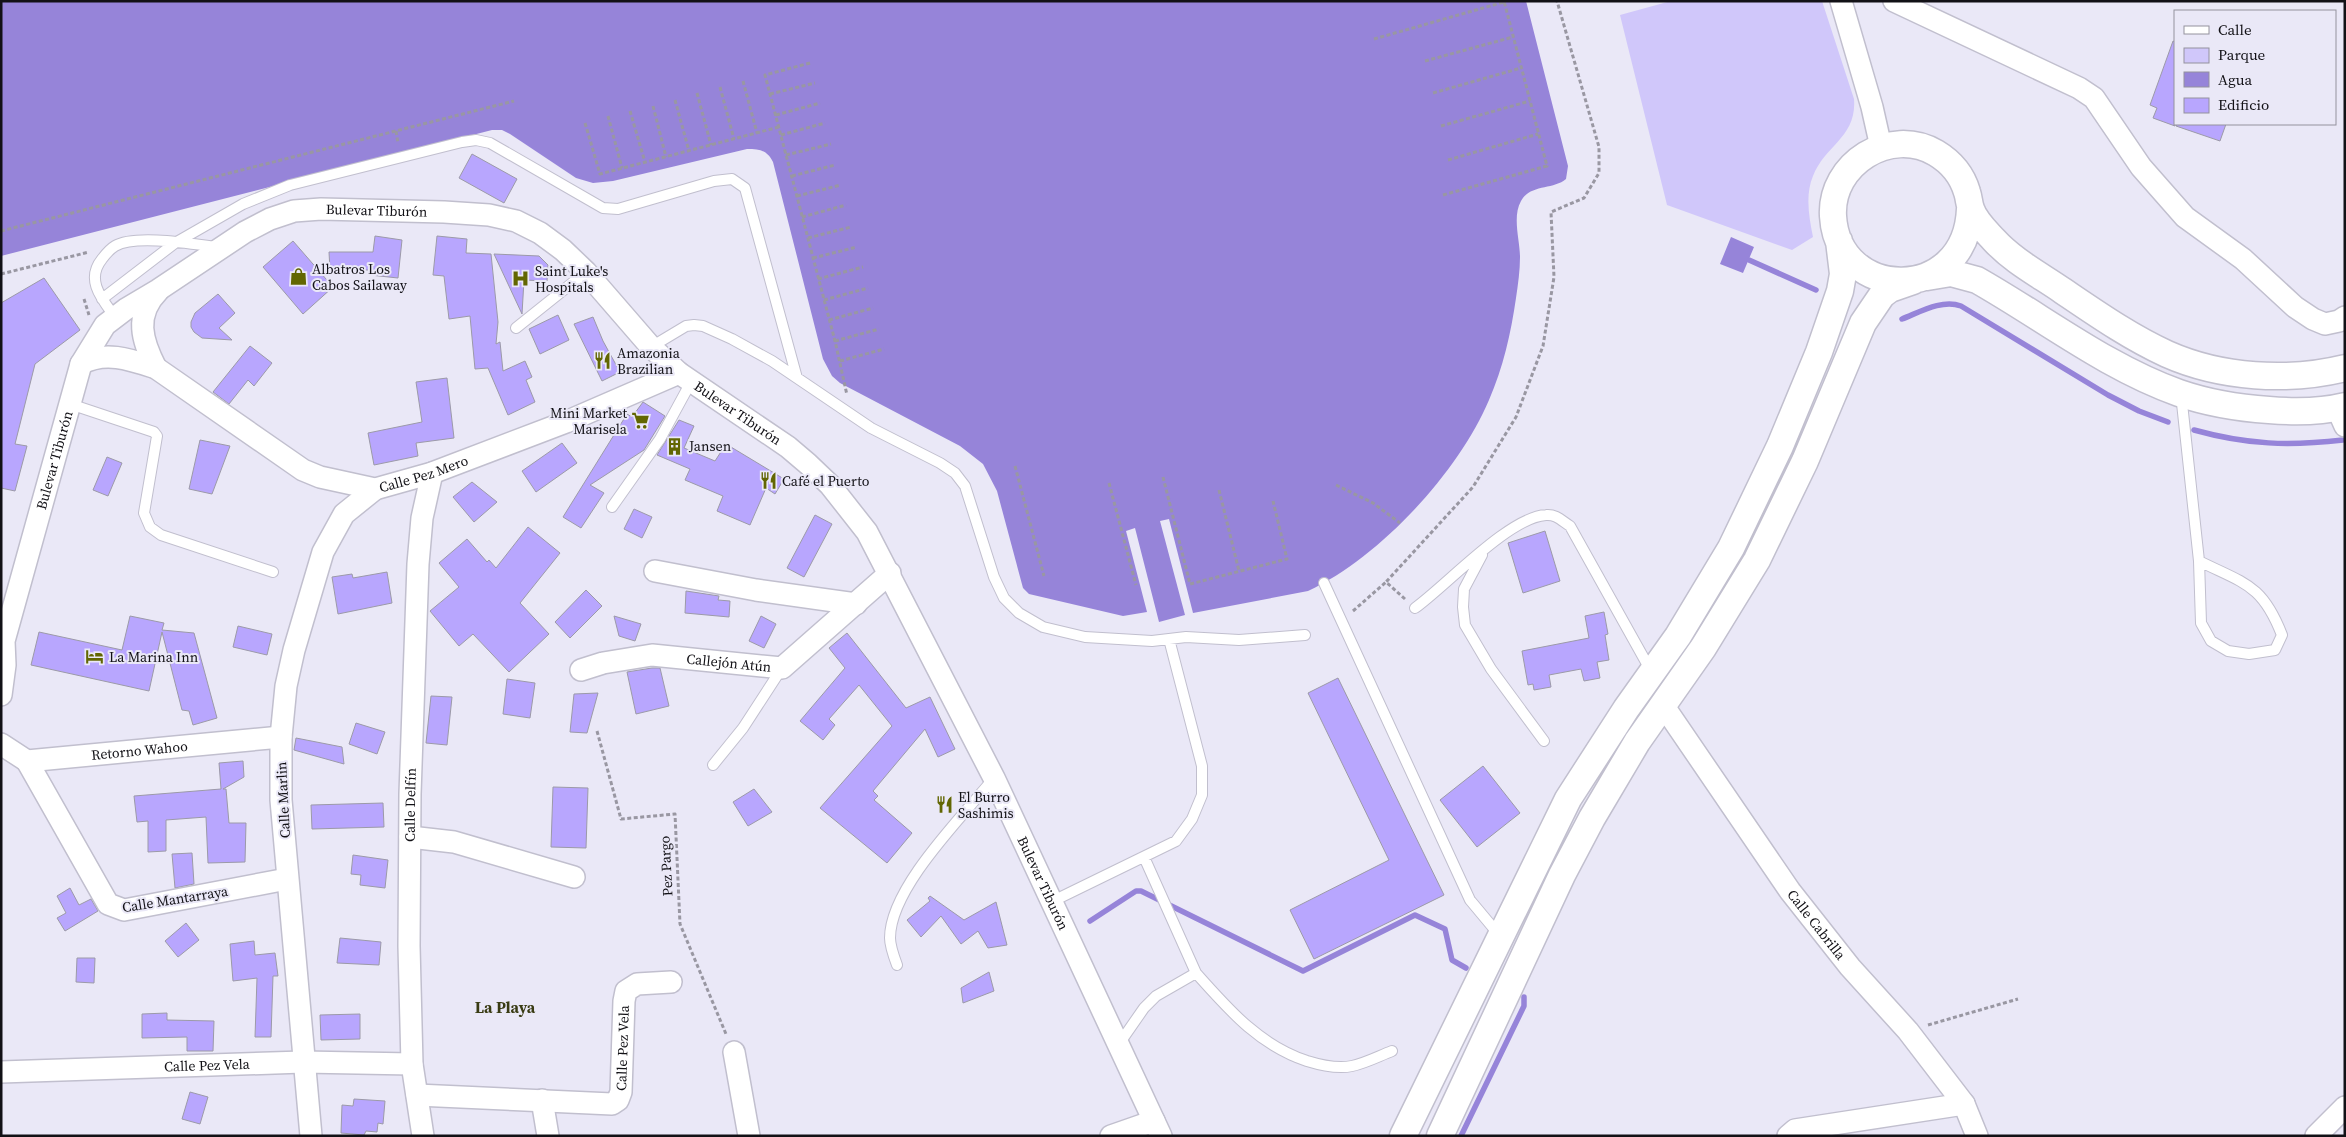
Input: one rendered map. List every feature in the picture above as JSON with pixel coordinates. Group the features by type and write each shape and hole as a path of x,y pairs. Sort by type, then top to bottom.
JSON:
{"street":[{"path":"1841,1 1864,76 1881,147"},
{"path":"1894,1 2079,88 2094,98 2140,167 2185,217 2243,259 2295,307 2313,319 2325,324 2339,321 2345,317"},
{"path":"1403,1136 1568,798 1626,709 1652,674 1731,548 1780,446 1819,352 1840,291 1843,262 1833,216 1835,197 1842,179 1858,160 1881,147 1908,144 1935,152 1956,170 1963,182 1970,209 1968,230 1959,250 1939,270 1920,279 1890,289 1882,295 1863,323 1805,462 1757,560 1703,648 1632,750 1562,875 1440,1136"},
{"name":"Bulevar Tiburón","path":"1,695 5,665 3,643 81,364 98,335 115,317 270,219 305,209 459,213 516,220 551,240 586,272 652,347 685,377 788,447 830,485 867,532 890,573 994,778 1053,901 1157,1128 1171,1136"},
{"path":"1970,209 2003,250 2118,328 2168,354 2214,369 2258,376 2300,375 2345,368"},
{"path":"1839,241 1853,262 1875,276 1900,282 1951,273 1977,280 2125,369 2180,394 2203,400 2258,409 2342,413"},
{"name":"Calle Pez Mero","path":"156,368 145,345 142,321 147,303 158,290"},
{"name":"Calle Pez Mero","path":"81,364 88,360 113,357 129,359 156,368 303,470 320,477 375,488 432,473 685,377"},
{"name":"Calle Delfín","path":"423,1136 412,1064 410,837 418,564 422,518 432,473"},
{"name":"Calle Marlin","path":"311,1136 281,800 281,737 286,686 294,650 323,552 344,514 375,488"},
{"path":"655,571 756,590 856,604"},
{"name":"Callejón Atún","path":"580,670 603,663 652,655 782,668 890,573"},
{"name":"Calle Cabrilla","path":"1663,704 1790,891 1850,967 1908,1031 1964,1104 1977,1136"},
{"name":"Retorno Wahoo","path":"27,760 281,737"},
{"path":"1,744 27,760"},
{"name":"Calle Mantarraya","path":"27,760 108,904 116,908 124,910 287,879"},
{"path":"410,837 454,842 574,877"},
{"name":"Calle Pez Vela","path":"417,1095 542,1100 607,1105 618,1100 621,1092 624,1001 626,991 637,984 671,982"},
{"path":"734,1052 749,1136"},
{"name":"Calle Pez Vela","path":"1,1072 303,1062 412,1064"},
{"path":"542,1100 548,1136"},
{"path":"1788,1136 1795,1130 1964,1104"},
{"path":"2316,1136 2345,1107"},
{"path":"1111,1136 1157,1128"}],"lane":[{"path":"102,299 175,243 243,204 290,185 476,140 509,152 603,208 618,209 714,180 732,179 745,188 751,204 797,378"},
{"path":"115,317 102,299 95,284 94,276 98,264 114,246 124,242 151,240 223,247"},
{"path":"516,328 586,272"},
{"path":"652,347 686,326 703,326 758,353 871,428 955,473 964,486 994,577 1004,598 1019,613 1043,627 1085,637 1152,641 1186,637 1239,640 1305,635"},
{"path":"612,507 660,438 685,377"},
{"path":"2180,394 2199,561 2201,623 2211,641 2228,651 2249,654 2275,650 2282,635 2274,614 2264,598 2252,587 2199,561"},
{"path":"70,404 154,432 157,436 144,513 150,527 161,535 272,572"},
{"path":"1415,608 1502,536 1531,518 1546,515 1556,516 1570,526 1652,674"},
{"path":"1485,550 1464,589 1465,625 1491,669 1544,741"},
{"path":"1324,584 1470,900 1500,937"},
{"path":"1053,901 1176,841 1192,819 1202,795 1202,766 1169,639"},
{"path":"713,765 743,728 782,668"},
{"path":"896,964 890,939 895,914 903,893 916,873 994,778"},
{"path":"1144,857 1196,973 1235,1016 1262,1040 1290,1055 1321,1066 1351,1066 1392,1051"},
{"path":"1119,1044 1144,1008 1156,996 1196,973"}],"path":[{"path":"1415,608 1386,582 1473,487 1516,417 1543,346 1549,311 1554,277 1551,212 1584,198 1599,173 1599,147 1557,1"},
{"path":"1374,39 1504,2 1547,166 1444,195"},
{"path":"1425,60 1513,37"},
{"path":"810,63 765,75 835,341 845,386"},
{"path":"1433,93 1521,68"},
{"path":"743,81 757,133"},
{"path":"770,94 815,83"},
{"path":"720,87 734,139"},
{"path":"696,93 711,145"},
{"path":"675,100 689,151"},
{"path":"1441,126 1530,101"},
{"path":"1,231 514,102"},
{"path":"776,115 820,103"},
{"path":"653,106 666,157"},
{"path":"630,111 645,162"},
{"path":"608,116 622,168"},
{"path":"585,123 600,174 779,127"},
{"path":"781,135 825,123"},
{"path":"1448,160 1538,134"},
{"path":"786,155 831,144"},
{"path":"792,176 835,165"},
{"path":"797,196 841,185"},
{"path":"802,217 846,205"},
{"path":"808,238 851,227"},
{"path":"1,274 114,246"},
{"path":"813,258 857,247"},
{"path":"818,279 863,267"},
{"path":"824,300 868,288"},
{"path":"829,320 873,308"},
{"path":"835,341 879,329"},
{"path":"840,361 884,349"},
{"path":"1015,466 1044,576"},
{"path":"1163,477 1190,584 1287,559 1272,501"},
{"path":"1109,483 1136,585"},
{"path":"1336,485 1373,503 1400,523"},
{"path":"1219,490 1239,571"},
{"name":"Pez Pargo","path":"597,731 621,819 675,814 680,924 734,1052"},
{"path":"1908,1031 2018,999"}],"green space":[{"path":"1671,1 1822,1 1854,99 1854,112 1846,132 1818,165 1813,176 1808,206 1813,237 1792,250 1667,205 1620,15"}],"water":[{"path":"1,1 1526,1 1568,166 1566,179 1555,185 1530,192 1518,207 1520,267 1509,337 1498,375 1489,400 1458,456 1414,510 1362,558 1308,591 1193,613 1169,519 1160,521 1185,615 1159,622 1135,528 1126,531 1147,612 1123,616 1029,594 1023,588 997,491 983,464 960,446 840,383 832,376 823,359 773,162 763,151 747,149 613,181 593,183 576,178 510,134 502,130 492,130 1,256"},
{"path":"1731,237 1754,247 1743,273 1720,264"}],"building":[{"path":"2173,41 2175,126 2153,118 2157,108 2150,105"},
{"path":"2176,125 2226,125 2220,141"},
{"path":"472,154 517,179 504,203 459,178"},
{"path":"375,236 402,240 398,278 370,275 370,270 330,270 329,252 373,252"},
{"path":"437,236 467,239 466,253 491,254 498,322 496,344 500,342 503,371 525,361 532,377 526,380 535,402 508,415 488,368 475,369 470,316 449,319 444,276 433,275"},
{"name":"Albatros Los Cabos Sailaway","path":"293,241 333,287 303,314 263,267"},
{"name":"Saint Luke's Hospitals","path":"494,254 539,256 548,265 547,281 524,280 522,314"},
{"path":"44,278 80,330 35,364 15,444 27,446 15,491 1,488 1,303"},
{"path":"218,294 235,313 219,328 232,340 202,338 191,327 195,313"},
{"path":"558,315 569,340 540,354 529,329"},
{"path":"593,317 603,341 620,372 602,381 574,324"},
{"path":"250,346 272,363 254,386 248,380 229,404 213,392"},
{"path":"447,378 454,438 416,443 418,456 374,465 368,433 422,422 416,382"},
{"path":"643,402 665,416 644,450 590,485 604,493 581,528 563,517 627,414 632,417"},
{"path":"679,420 694,426 684,448 715,461 726,444 784,479 775,494 766,488 750,525 717,511 723,496 685,480 690,469 657,455"},
{"path":"200,440 230,446 212,494 189,489"},
{"path":"562,443 577,463 536,492 522,471"},
{"path":"107,457 122,463 108,496 93,490"},
{"path":"472,482 497,502 474,522 453,497"},
{"path":"634,509 652,517 642,538 624,529"},
{"path":"815,515 832,524 804,577 787,568"},
{"path":"528,527 560,553 520,603 549,634 509,672 473,634 459,646 430,611 459,587 439,563 467,539 487,562 489,560 496,568"},
{"path":"1545,531 1560,581 1523,593 1508,543"},
{"path":"387,572 392,603 338,614 332,577 352,574 353,578"},
{"path":"586,590 602,606 570,638 555,622"},
{"path":"686,591 719,596 718,600 730,601 729,617 685,613"},
{"path":"1604,612 1608,634 1605,635 1609,660 1597,662 1600,678 1584,681 1581,669 1549,675 1551,687 1534,690 1533,684 1528,685 1522,651 1589,638 1585,616"},
{"name":"La Marina Inn","path":"130,616 164,623 162,630 194,633 217,718 193,725 189,711 182,710 162,632 149,691 31,665 39,632 122,650"},
{"path":"614,616 641,624 635,641 619,636"},
{"path":"761,616 776,624 764,648 749,641"},
{"path":"238,626 272,634 267,655 233,647"},
{"path":"847,633 906,708 930,697 955,749 938,757 925,729 873,791 878,796 874,800 912,833 887,863 820,808 892,726 859,685 829,719 835,725 823,740 800,721 845,668 829,648"},
{"path":"660,668 669,706 636,714 627,672"},
{"path":"1338,678 1444,895 1314,959 1290,910 1389,860 1308,693"},
{"path":"507,679 535,683 530,718 503,714"},
{"path":"598,693 587,733 570,732 574,694"},
{"path":"431,696 452,697 447,745 426,743"},
{"path":"356,723 385,732 377,754 349,744"},
{"path":"296,738 342,747 344,764 294,750"},
{"path":"243,761 244,777 223,789 226,789 229,823 246,823 245,862 208,863 206,817 166,820 166,851 148,852 148,821 137,822 134,796 221,789 219,763"},
{"path":"1483,766 1520,813 1477,847 1440,800"},
{"path":"553,787 588,788 586,848 551,847"},
{"path":"754,789 772,812 748,826 733,802"},
{"path":"383,803 384,827 312,829 311,805"},
{"path":"192,853 194,884 175,888 172,854"},
{"path":"353,855 388,860 385,888 360,885 361,875 351,874"},
{"path":"70,888 79,905 91,899 98,911 65,931 57,918 66,913 57,896"},
{"path":"930,896 964,920 996,902 1007,945 988,948 978,931 961,944 941,916 921,937 907,920 930,901 928,898"},
{"path":"186,923 199,940 178,957 165,941"},
{"path":"340,938 381,942 379,965 337,963"},
{"path":"254,941 255,955 275,953 278,976 273,976 271,1037 255,1037 257,978 233,981 230,944"},
{"path":"77,958 95,958 94,983 76,982"},
{"path":"989,972 994,991 963,1003 961,988"},
{"path":"167,1013 167,1020 214,1021 213,1051 187,1051 187,1037 142,1038 142,1014"},
{"path":"360,1014 360,1039 321,1040 320,1015"},
{"path":"190,1092 208,1097 200,1124 182,1119"},
{"path":"354,1099 385,1101 383,1124 378,1123 377,1132 366,1131 364,1135 341,1133 342,1105 353,1106"}],"waterway":[{"path":"1749,260 1816,290"},
{"path":"1902,319 1939,305 1954,304 1961,306 2108,395 2139,411 2168,422"},
{"path":"2194,430 2232,439 2268,443 2343,440"},
{"path":"1090,921 1136,891 1141,891 1303,971 1415,915 1445,929 1452,960 1466,968"},
{"path":"1461,1136 1524,1006 1524,997"}],"place":[{"name":"Albatros Los Cabos Sailaway","path":"298,277"},
{"name":"Saint Luke's Hospitals","path":"521,279"},
{"name":"Amazonia Brazilian","path":"603,361"},
{"name":"Mini Market Marisela","path":"641,421"},
{"name":"Jansen","path":"675,446"},
{"name":"Café el Puerto","path":"768,481"},
{"name":"La Marina Inn","path":"95,657"},
{"name":"El Burro Sashimis","path":"944,805"}],"district":[{"name":"La Playa","path":"505,1007"}]}
